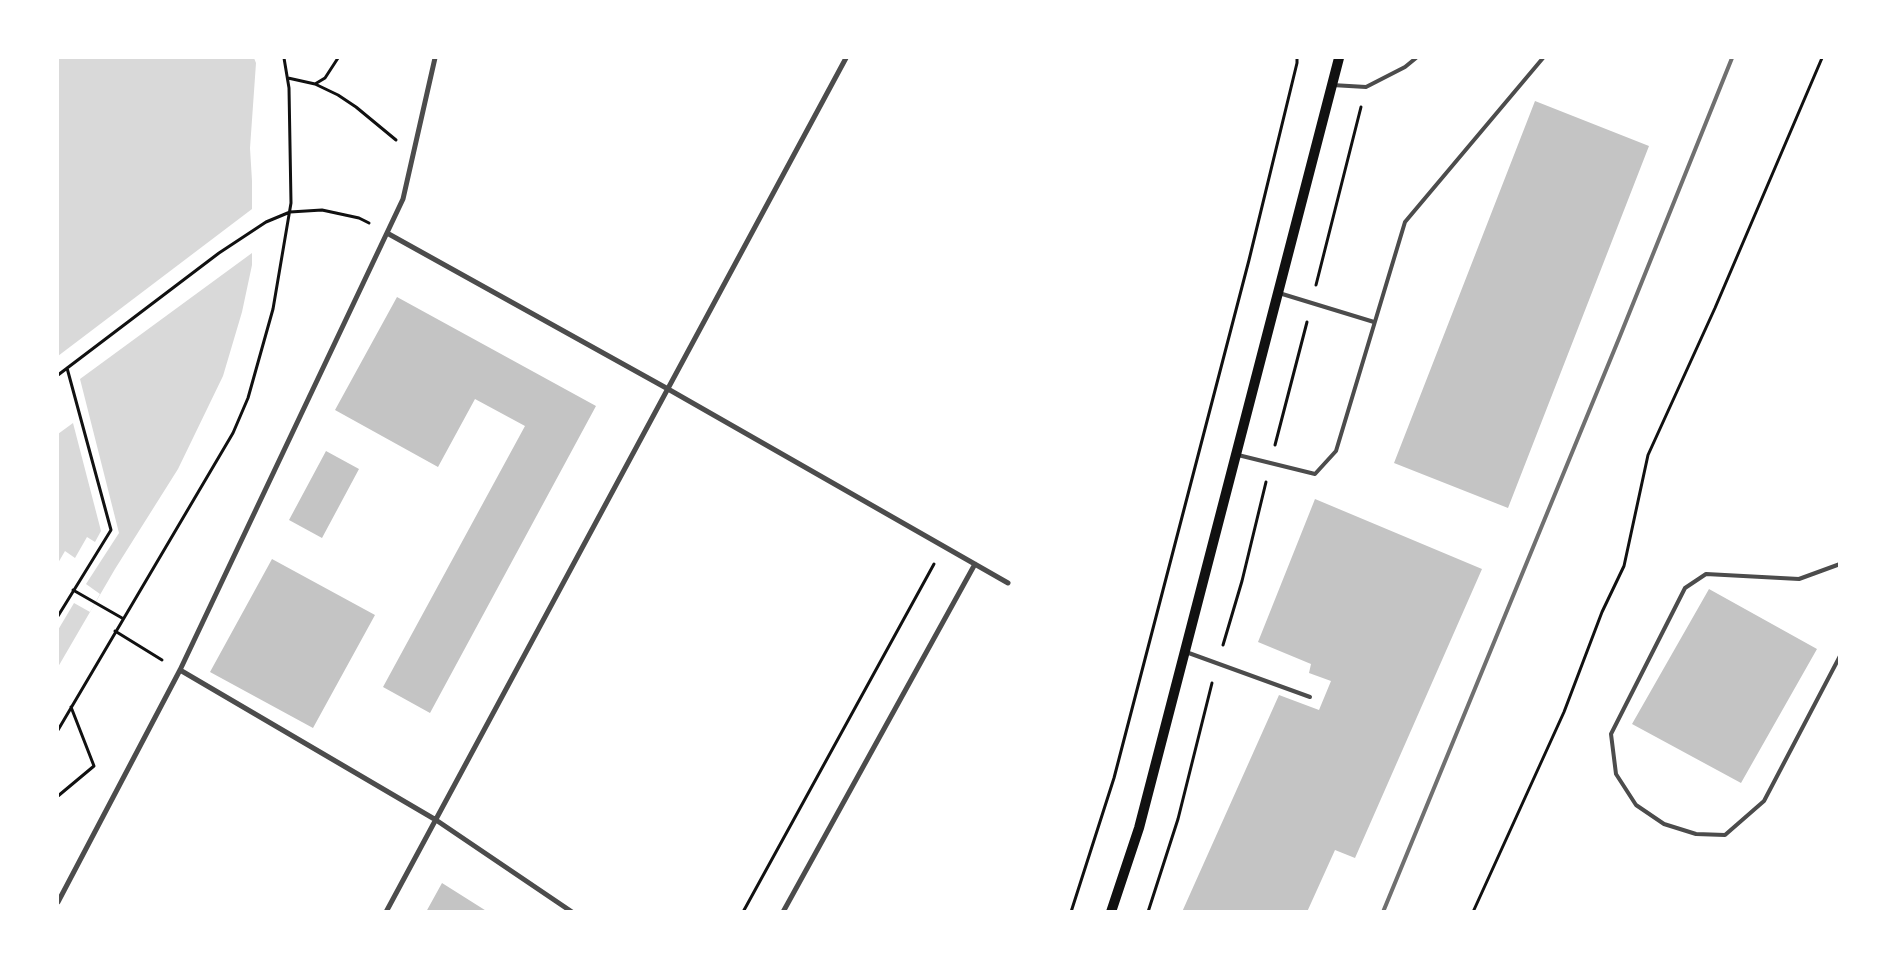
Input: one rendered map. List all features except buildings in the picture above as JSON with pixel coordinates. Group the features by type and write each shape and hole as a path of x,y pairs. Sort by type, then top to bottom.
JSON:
{"main road":[{"path":"1111,912 1139,828 1340,58"}],"street":[{"path":"58,902 180,670 403,199 435,58"},
{"path":"386,912 846,58"},
{"path":"387,233 668,389 1008,582"},
{"path":"783,912 975,564"},
{"path":"180,670 436,820 572,912"}],"lane":[{"path":"1332,86 1366,87 1405,67 1416,58"},
{"path":"1236,455 1315,474 1336,451 1404,222 1543,58"},
{"path":"1279,293 1374,322"},
{"path":"1840,564 1799,579 1706,574 1685,588 1611,734 1616,774 1636,805 1664,824 1696,834 1725,836 1764,801 1840,656"},
{"path":"1184,652 1310,697"}],"path":[{"path":"58,730 233,432 248,398 274,309 290,212 289,88 284,58"},
{"path":"315,84 324,78 338,58"},
{"path":"1071,912 1114,778 1249,260 1297,58"},
{"path":"1473,912 1564,712 1602,612 1624,566 1648,455 1715,308 1822,58"},
{"path":"288,78 315,84 338,95 356,107 414,154"},
{"path":"1148,912 1178,819 1217,664 1242,581 1366,87"},
{"path":"58,375 219,253 266,222 290,212 322,210 359,218 387,233"},
{"path":"58,616 111,530 67,368"},
{"path":"743,912 944,546"},
{"path":"74,590 123,619"},
{"path":"115,632 180,670"},
{"path":"58,796 94,766 71,707"}],"shaded area":[{"path":"58,58 254,58 256,63 250,148 252,265 242,312 223,376 178,469 115,569 58,667"}],"pier":[{"path":"252,209 252,253 80,379 119,533 86,584 100,594 90,612 74,603 58,630 58,563 65,551 75,558 87,537 95,542 101,531 73,423 58,434 58,356"}],"railway":[{"path":"1383,912 1732,58"}]}
